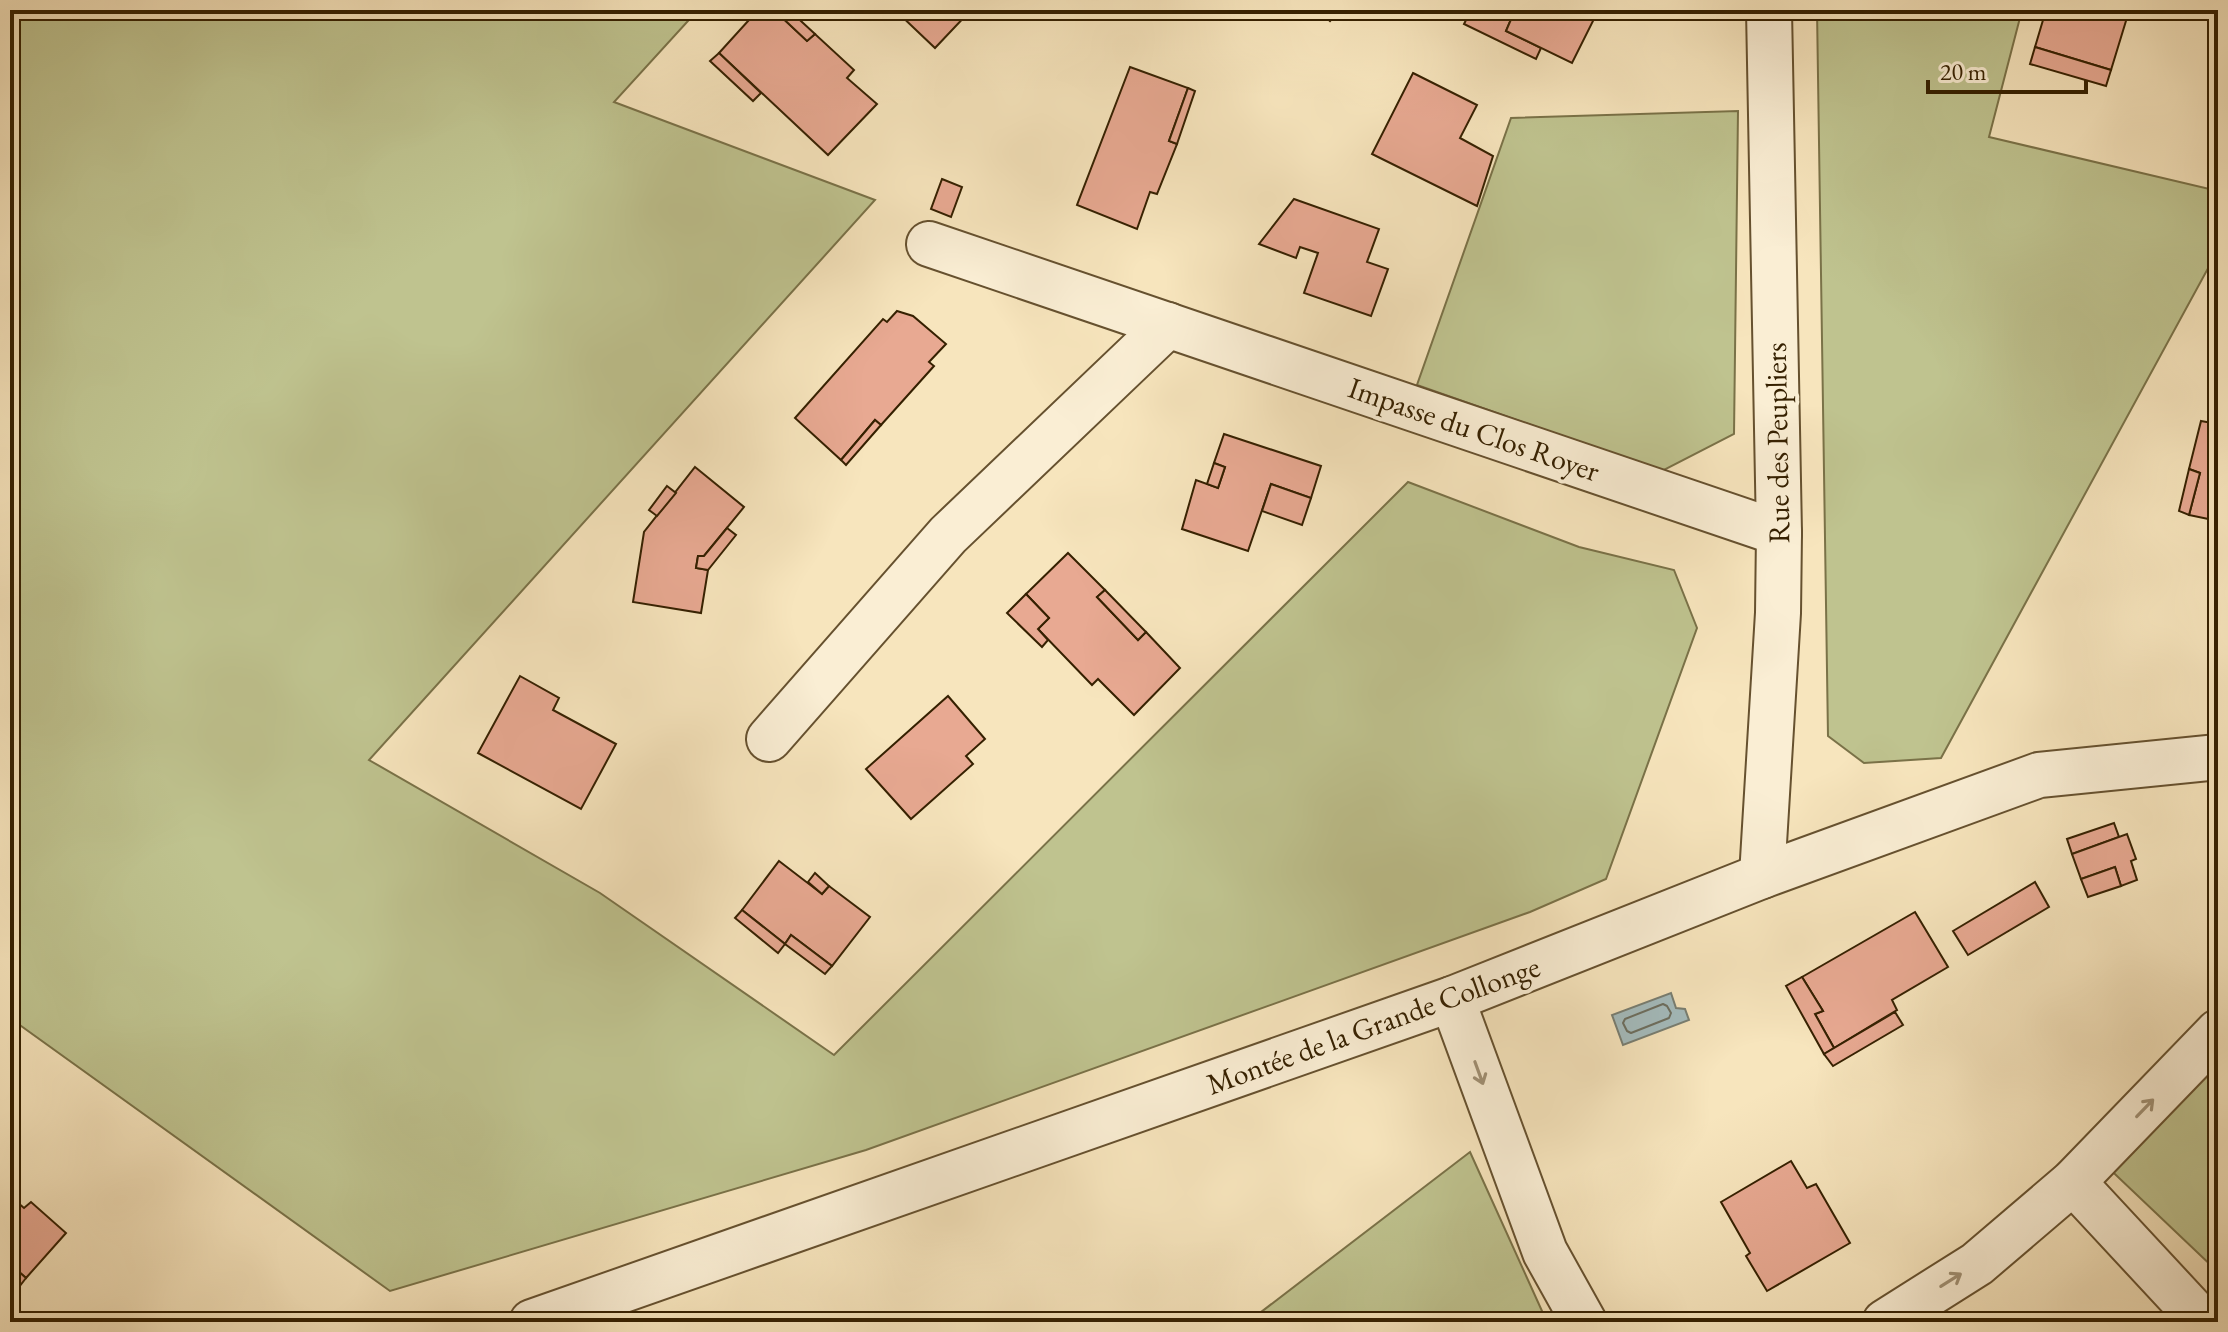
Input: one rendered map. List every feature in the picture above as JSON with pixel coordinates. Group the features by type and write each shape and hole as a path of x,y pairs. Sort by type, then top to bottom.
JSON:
{"street":[{"name":"Rue des Peupliers","path":"1762,876 1778,613 1779,533 1769,10"},
{"name":"Impasse du Clos Royer","path":"929,244 1779,533"},
{"path":"769,739 948,535 1168,325"},
{"name":"Montée de la Grande Collonge","path":"532,1322 1452,999 1762,876 2039,775 2218,757"},
{"path":"1452,999 1545,1252 1584,1322"},
{"path":"1885,1322 1977,1264 2073,1182 2218,1032"},
{"path":"2073,1182 2203,1322"}],"green space":[{"path":"10,10 698,10 614,102 875,200 369,760 600,893 834,1055 1408,482 1579,547 1674,570 1697,628 1606,879 1530,912 866,1150 390,1291 10,1018"},
{"path":"1817,10 2022,10 1989,137 2218,191 2218,250 1941,758 1864,763 1828,736"},
{"path":"1738,111 1734,434 1662,471 1417,385 1511,118"},
{"path":"2218,1032 2218,1272 2098,1158"},
{"path":"1470,1152 1547,1322 1248,1322"}],"water":[{"path":"1671,993 1676,1008 1685,1009 1689,1020 1623,1045 1612,1015"}],"building":[{"path":"758,10 774,10 807,41 815,34 854,70 847,78 877,104 828,155 719,53"},
{"path":"774,10 789,10 815,34 807,41"},
{"path":"895,10 971,10 935,48"},
{"path":"1318,10 1340,10 1330,21"},
{"path":"1471,10 1515,10 1506,31 1541,48 1536,59 1464,24"},
{"path":"1515,10 1592,10 1597,13 1572,63 1506,31"},
{"path":"2046,10 2129,11 2111,70 2035,47"},
{"path":"2035,47 2111,70 2106,86 2030,64"},
{"path":"719,53 761,93 753,101 710,61"},
{"path":"1130,67 1188,88 1169,141 1177,144 1157,194 1150,192 1137,229 1077,205"},
{"path":"1413,73 1477,105 1460,138 1493,156 1477,206 1372,154"},
{"path":"1188,88 1195,91 1177,144 1169,141"},
{"path":"942,179 962,187 951,217 931,209"},
{"path":"1294,199 1379,229 1367,262 1388,269 1371,316 1304,293 1318,253 1300,247 1296,258 1259,244"},
{"path":"897,311 913,316 946,344 929,362 934,366 881,425 875,420 841,460 795,418 883,319 887,322"},
{"path":"875,420 881,425 846,465 841,460"},
{"path":"2201,421 2218,424 2218,521 2189,515 2200,473 2189,469"},
{"path":"1224,434 1321,466 1311,498 1271,484 1248,551 1182,529 1196,480 1218,488 1225,467 1214,463"},
{"path":"1214,463 1225,467 1218,488 1207,484"},
{"path":"695,467 744,507 704,556 698,556 696,568 708,570 701,613 633,602 644,532"},
{"path":"2189,469 2200,473 2189,515 2179,511"},
{"path":"1271,484 1311,498 1302,525 1262,511"},
{"path":"667,486 676,493 657,516 649,510"},
{"path":"727,528 736,535 708,570 696,568 698,556 704,556"},
{"path":"1068,553 1105,590 1097,597 1138,640 1146,632 1180,668 1134,715 1098,679 1092,685 1038,629 1049,618 1026,594"},
{"path":"1105,590 1146,632 1138,640 1097,597"},
{"path":"1026,594 1049,618 1038,629 1048,640 1042,647 1007,613"},
{"path":"520,676 559,698 553,710 616,744 581,809 478,753"},
{"path":"948,696 985,739 966,756 973,764 911,819 866,769"},
{"path":"2114,823 2119,837 2072,854 2067,839"},
{"path":"2127,834 2136,859 2131,861 2137,880 2121,886 2115,867 2081,879 2072,854"},
{"path":"779,861 822,894 829,886 870,917 832,966 791,935 785,944 742,910"},
{"path":"2115,867 2121,886 2088,897 2081,879"},
{"path":"815,873 829,886 822,894 808,882"},
{"path":"2035,882 2049,907 1968,955 1953,931"},
{"path":"742,910 785,944 778,953 735,918"},
{"path":"1915,912 1948,967 1892,1000 1897,1010 1834,1048 1815,1014 1823,1011 1802,977"},
{"path":"791,935 832,966 825,974 785,944"},
{"path":"1802,977 1823,1011 1815,1014 1834,1048 1824,1054 1786,986"},
{"path":"1895,1012 1903,1025 1833,1066 1824,1054"},
{"path":"1791,1161 1807,1188 1816,1184 1850,1243 1767,1291 1746,1256 1750,1253 1721,1202"},
{"path":"10,1196 24,1208 31,1202 66,1233 26,1278 10,1264"},
{"path":"10,1264 26,1278 19,1287 10,1279"}]}
